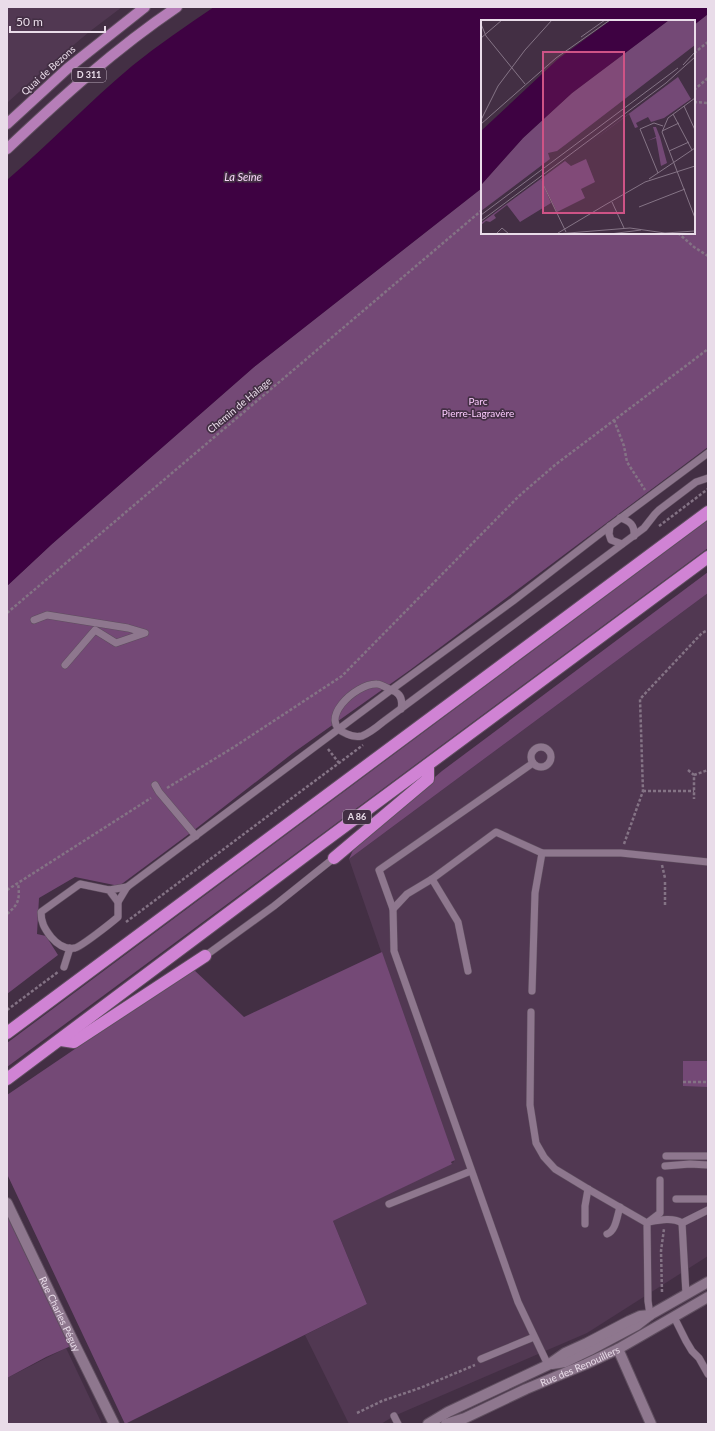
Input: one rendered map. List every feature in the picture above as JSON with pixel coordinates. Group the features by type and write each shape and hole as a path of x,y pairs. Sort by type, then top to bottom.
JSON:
{"highway":[{"path":"7,1033 708,512"},
{"name":"A 86","path":"7,1080 708,557"},
{"path":"334,858 428,779 428,765"},
{"path":"61,1040 74,1042 205,956"}],"main road":[{"name":"Quai de Bezons","path":"7,124 68,68 145,7"},
{"name":"D 311","path":"7,149 116,51 177,7"}],"street":[{"name":"Rue Charles Péguy","path":"7,1203 114,1424"},
{"name":"Rue des Renouillers","path":"548,1365 565,1362 613,1338 637,1325 650,1314 708,1282"},
{"path":"683,1312 686,1294"},
{"name":"Rue des Renouillers","path":"446,1424 465,1418 618,1349 708,1297"},
{"name":"Rue des Renouillers","path":"428,1424 448,1412 548,1365 565,1353 588,1343 629,1321 640,1316 650,1314"},
{"path":"613,1338 651,1424"},
{"path":"548,1365 552,1379"}],"lane":[{"path":"127,887 109,890 80,884 41,912 41,919 44,928 57,943 70,948 77,948 118,917 118,902 127,887 322,741 513,601 620,518 708,453"},
{"path":"401,709 402,704 400,696 396,692 377,684 361,688 341,704 338,709 336,722 339,729 343,733 362,736 401,709 634,536 644,528 659,510 692,485 708,478"},
{"path":"620,518 631,523 634,528 634,536"},
{"path":"610,526 610,537 612,540 622,544"},
{"path":"34,620 47,615 145,632 116,643 95,630 65,665"},
{"path":"533,763 379,870 393,909 394,951 518,1302 548,1365"},
{"path":"155,785 159,792 196,836"},
{"path":"393,909 407,894 432,879 496,832 542,853 620,853 708,862"},
{"path":"532,990 535,893 542,853"},
{"path":"205,956 274,906 334,858"},
{"path":"432,879 458,922 468,972"},
{"path":"109,890 118,902"},
{"path":"64,967 70,948"},
{"path":"531,1012 530,1105 536,1143 544,1157 555,1169 647,1223 658,1220 677,1220 682,1223"},
{"path":"666,1156 708,1156"},
{"path":"665,1166 690,1164 708,1165"},
{"path":"389,1204 472,1171"},
{"path":"647,1223 660,1213 660,1180"},
{"path":"585,1224 585,1206 588,1189"},
{"path":"676,1199 708,1200"},
{"path":"607,1234 611,1233 613,1229 620,1207"},
{"path":"682,1223 708,1210"},
{"path":"647,1223 648,1301 650,1314"},
{"path":"682,1223 686,1294"},
{"path":"674,1317 686,1341 692,1351 700,1358 708,1374"},
{"path":"480,1361 534,1337"},
{"path":"394,1416 398,1424"}],"path":[{"path":"695,52 708,42"},
{"path":"695,89 708,78"},
{"path":"695,102 708,103"},
{"name":"Chemin de Halage","path":"7,613 481,211"},
{"path":"679,234 694,247 708,256"},
{"path":"7,890 159,792 234,747 342,676 520,496 555,465 708,349"},
{"path":"614,420 624,446 627,462 645,492 638,497 642,502"},
{"path":"620,853 643,791 640,699 702,633 708,630"},
{"path":"121,925 339,763 322,741"},
{"path":"688,770 694,775"},
{"path":"694,775 708,770"},
{"path":"694,775 694,800"},
{"path":"643,791 694,791"},
{"path":"665,882 665,905"},
{"path":"7,914 17,906 19,893 18,884"},
{"path":"7,1010 64,967"},
{"path":"683,1082 708,1082"},
{"path":"662,1292 661,1251 664,1220"},
{"path":"357,1413 382,1401 420,1388 480,1361"}],"shaded area":[{"path":"7,7 122,7 89,32 7,103"},
{"path":"708,593 708,1256 587,1333 394,1416 381,1424 349,1424 305,1335 367,1304 333,1221 454,1162 349,859"},
{"path":"66,1348 102,1424 7,1424 7,1378"}],"green space":[{"name":"Parc Pierre-Lagravère","path":"708,14 708,447 410,670 293,753 193,831 119,886 75,877 39,898 37,934 46,936 58,955 7,994 7,586 52,544 254,367 481,189 481,234 695,234 695,24"},
{"path":"708,520 708,548 7,1067 7,1043"},
{"path":"708,572 708,593 349,859 356,844 442,771"},
{"path":"382,952 455,1160 451,1162 452,1164 333,1221 367,1304 125,1424 7,1174 7,1095 193,969 244,1017"},
{"path":"683,1061 708,1061 708,1087 683,1086"},
{"path":"7,1209 71,1346 46,1357 7,1378"}],"water":[{"name":"La Seine","path":"214,7 708,7 708,14 695,24 695,20 481,20 481,189 254,367 52,544 7,586 7,180 100,94 132,66"}]}
